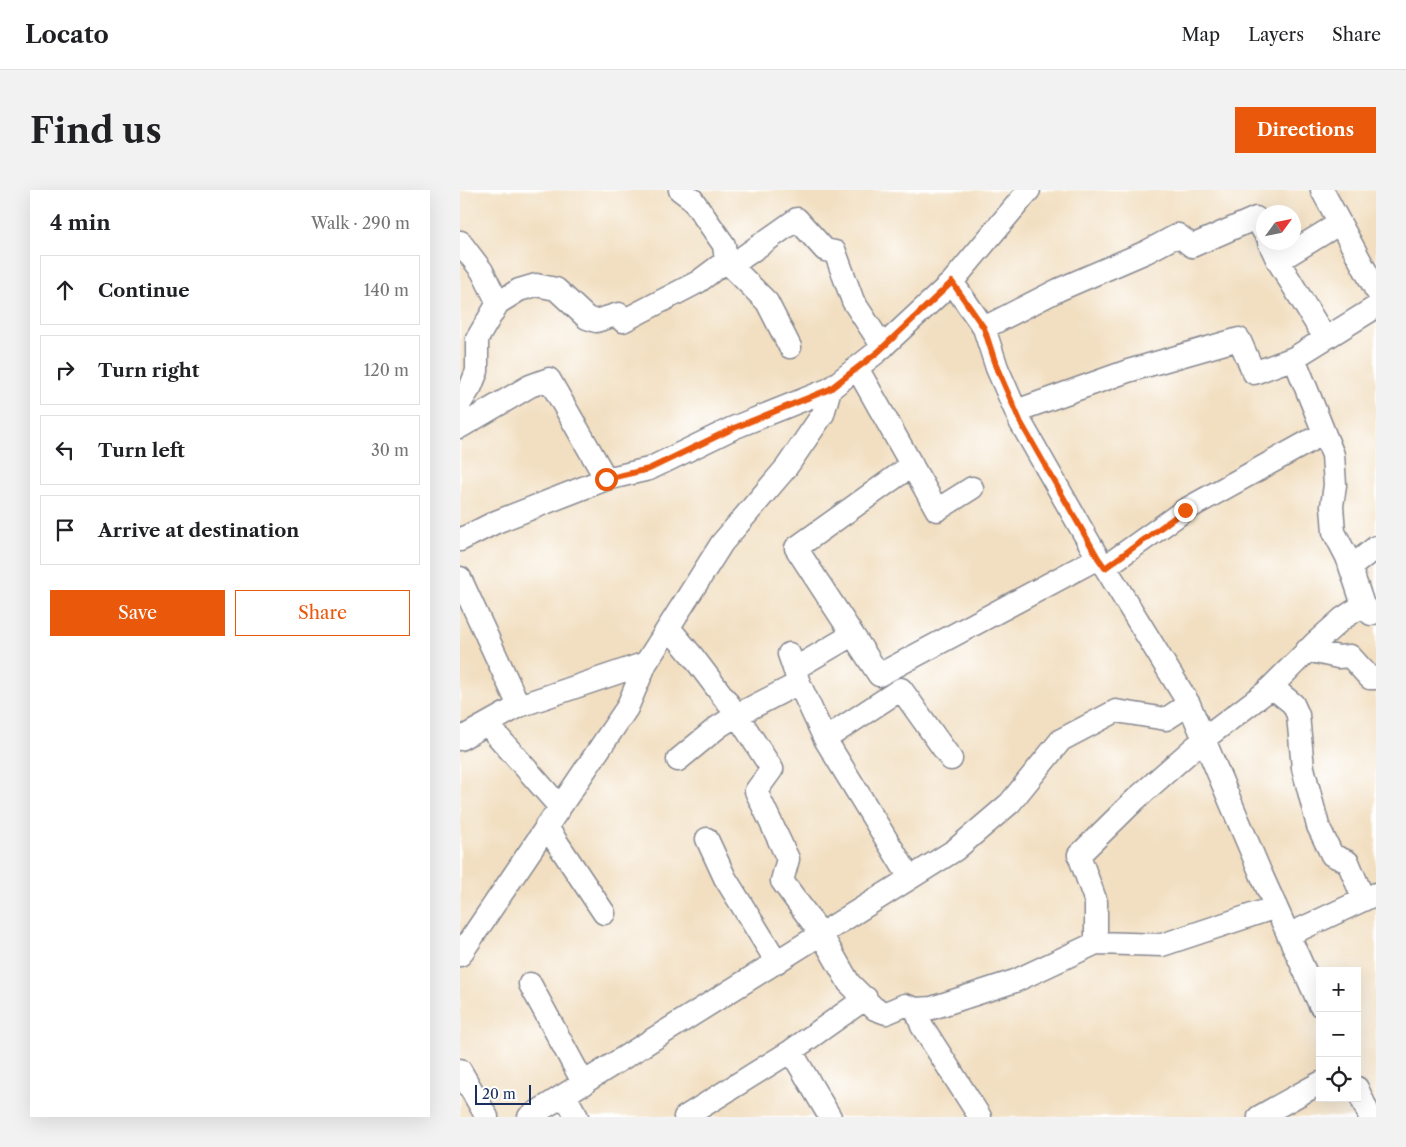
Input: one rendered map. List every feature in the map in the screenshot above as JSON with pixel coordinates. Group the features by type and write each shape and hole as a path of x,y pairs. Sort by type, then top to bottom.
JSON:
{"street":[{"path":"460,540 496,522 606,479 649,469 734,428 830,389 883,347 952,282 1029,190"},
{"path":"1322,190 1376,290"},
{"path":"692,193 724,245 726,262 767,302 790,347"},
{"path":"984,328 1058,290 1146,252 1178,235 1192,246 1256,218"},
{"path":"460,403 471,386 477,371 468,339 498,303 519,290 536,285 556,289 586,318 596,321 619,314 623,321 698,282 726,262 739,260 797,219 826,250 835,252 853,301 883,347"},
{"path":"1325,338 1274,252 1340,223"},
{"path":"460,242 482,271 498,303"},
{"path":"952,282 984,328 997,368 1021,423 1102,563 1189,704 1316,996"},
{"path":"1016,412 1128,371 1239,338 1254,373 1294,358 1376,306"},
{"path":"1096,942 1096,902 1078,855 1136,799 1204,739 1272,687 1307,650 1342,619 1367,610 1351,567 1334,532 1332,506 1335,485 1333,455 1294,358"},
{"path":"857,368 936,510 972,488"},
{"path":"460,427 530,386 549,379 606,479"},
{"path":"460,955 627,708 646,663 722,544 786,468 818,422 823,414 830,389"},
{"path":"912,464 796,548 879,675 1102,563 1185,510 1324,433"},
{"path":"1351,567 1376,547"},
{"path":"460,578 519,706"},
{"path":"668,628 694,658 737,715 772,769 756,791 788,859 782,881 821,934 849,983 875,1009 886,1013 906,1005 916,1009 932,1008 1015,981 1096,942 1162,945 1276,907"},
{"path":"678,760 794,669 852,635"},
{"path":"1307,650 1338,657 1350,656 1370,678 1376,678"},
{"path":"460,739 519,706 646,663"},
{"path":"794,669 825,738 910,878"},
{"path":"1272,687 1293,704 1298,716 1303,768 1318,826 1332,855 1348,862 1370,896 1288,935"},
{"path":"825,738 901,689 951,759"},
{"path":"529,1117 955,850 1010,803 1061,740 1116,711 1166,719 1189,704"},
{"path":"487,724 560,806"},
{"path":"546,826 604,912"},
{"path":"707,839 725,878 777,962"},
{"path":"530,984 584,1084"},
{"path":"685,1117 791,1051 866,998"},
{"path":"916,1009 922,1026 980,1117"},
{"path":"791,1051 830,1117"},
{"path":"460,1070 487,1117"},
{"path":"1259,1117 1316,1084"},
{"path":"1361,1094 1371,1110"},
{"path":"565,1096 578,1117"}],"route":[{"path":"606,479 649,469 734,428 830,389 878,352 952,282 984,328 997,368 1021,423 1105,568 1185,510"}]}
